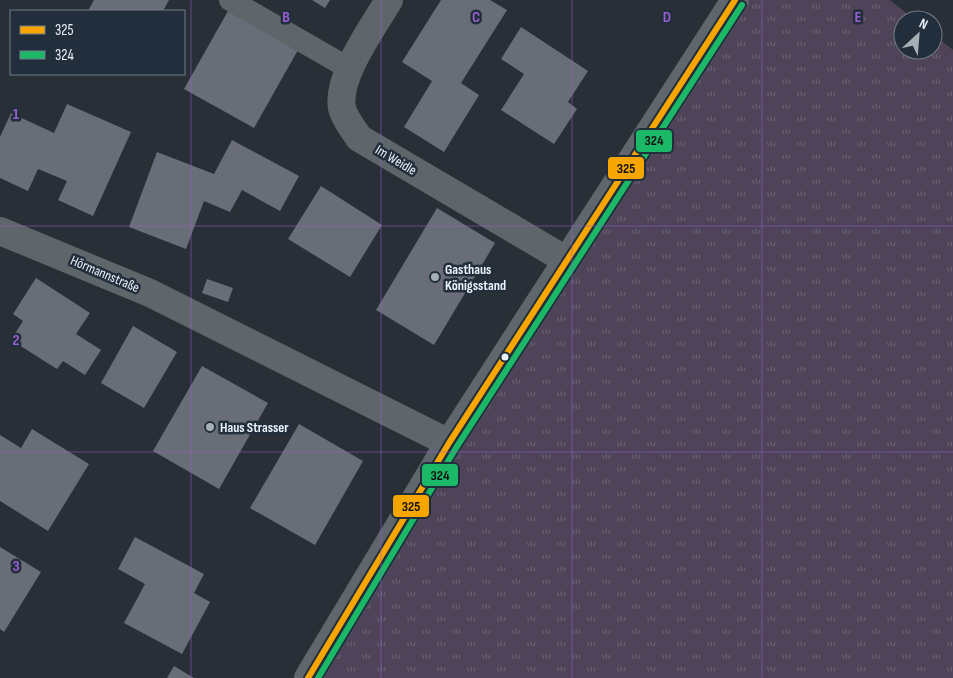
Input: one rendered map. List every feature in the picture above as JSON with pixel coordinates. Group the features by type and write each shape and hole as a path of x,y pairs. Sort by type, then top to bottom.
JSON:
{"main road":[{"path":"308,678 449,443 735,0"}],"street":[{"name":"Im Weidle","path":"389,0 350,69 342,90 342,109 359,138 566,260"},
{"name":"Hörmannstraße","path":"0,231 150,293 449,443"}],"lane":[{"path":"230,0 350,69"}],"green space":[{"path":"735,0 890,0 902,10 893,10 893,60 943,60 943,42 953,50 953,678 308,678"}],"building":[{"path":"94,0 169,0 164,10 89,10"},
{"path":"312,0 330,0 325,8"},
{"path":"441,0 490,0 507,10 461,83 479,95 444,152 404,127 432,81 402,62"},
{"path":"228,11 298,50 254,128 184,89"},
{"path":"521,27 588,71 568,102 577,109 554,144 501,110 524,74 501,59"},
{"path":"67,104 131,132 93,216 58,200 67,181 38,169 28,191 0,178 0,137 11,113 54,133"},
{"path":"232,140 299,176 280,211 242,190 230,212 204,201 186,249 129,227 157,152 214,174"},
{"path":"321,186 382,225 350,277 288,239"},
{"name":"Gasthaus Königsstand","path":"437,208 495,243 434,345 376,310"},
{"path":"36,278 90,313 76,334 101,350 85,375 63,361 57,369 11,340 23,321 13,314"},
{"path":"207,279 233,288 228,302 202,293"},
{"path":"133,326 177,352 144,408 101,383"},
{"name":"Haus Strasser","path":"202,366 268,403 219,489 153,451"},
{"path":"299,424 363,461 315,545 250,508"},
{"path":"32,429 89,464 48,531 0,501 0,435 21,448"},
{"path":"135,537 204,574 194,593 210,602 182,654 124,623 145,584 118,569"},
{"path":"0,547 41,572 4,632 0,629"},
{"path":"174,666 194,678 167,678"}],"transit line":[{"name":"325","path":"308,678 449,443 735,0"},
{"name":"324","path":"318,678 456,448 742,5"}],"place":[{"name":"Gasthaus Königsstand","path":"435,277"},
{"name":"Haus Strasser","path":"210,427"}]}
